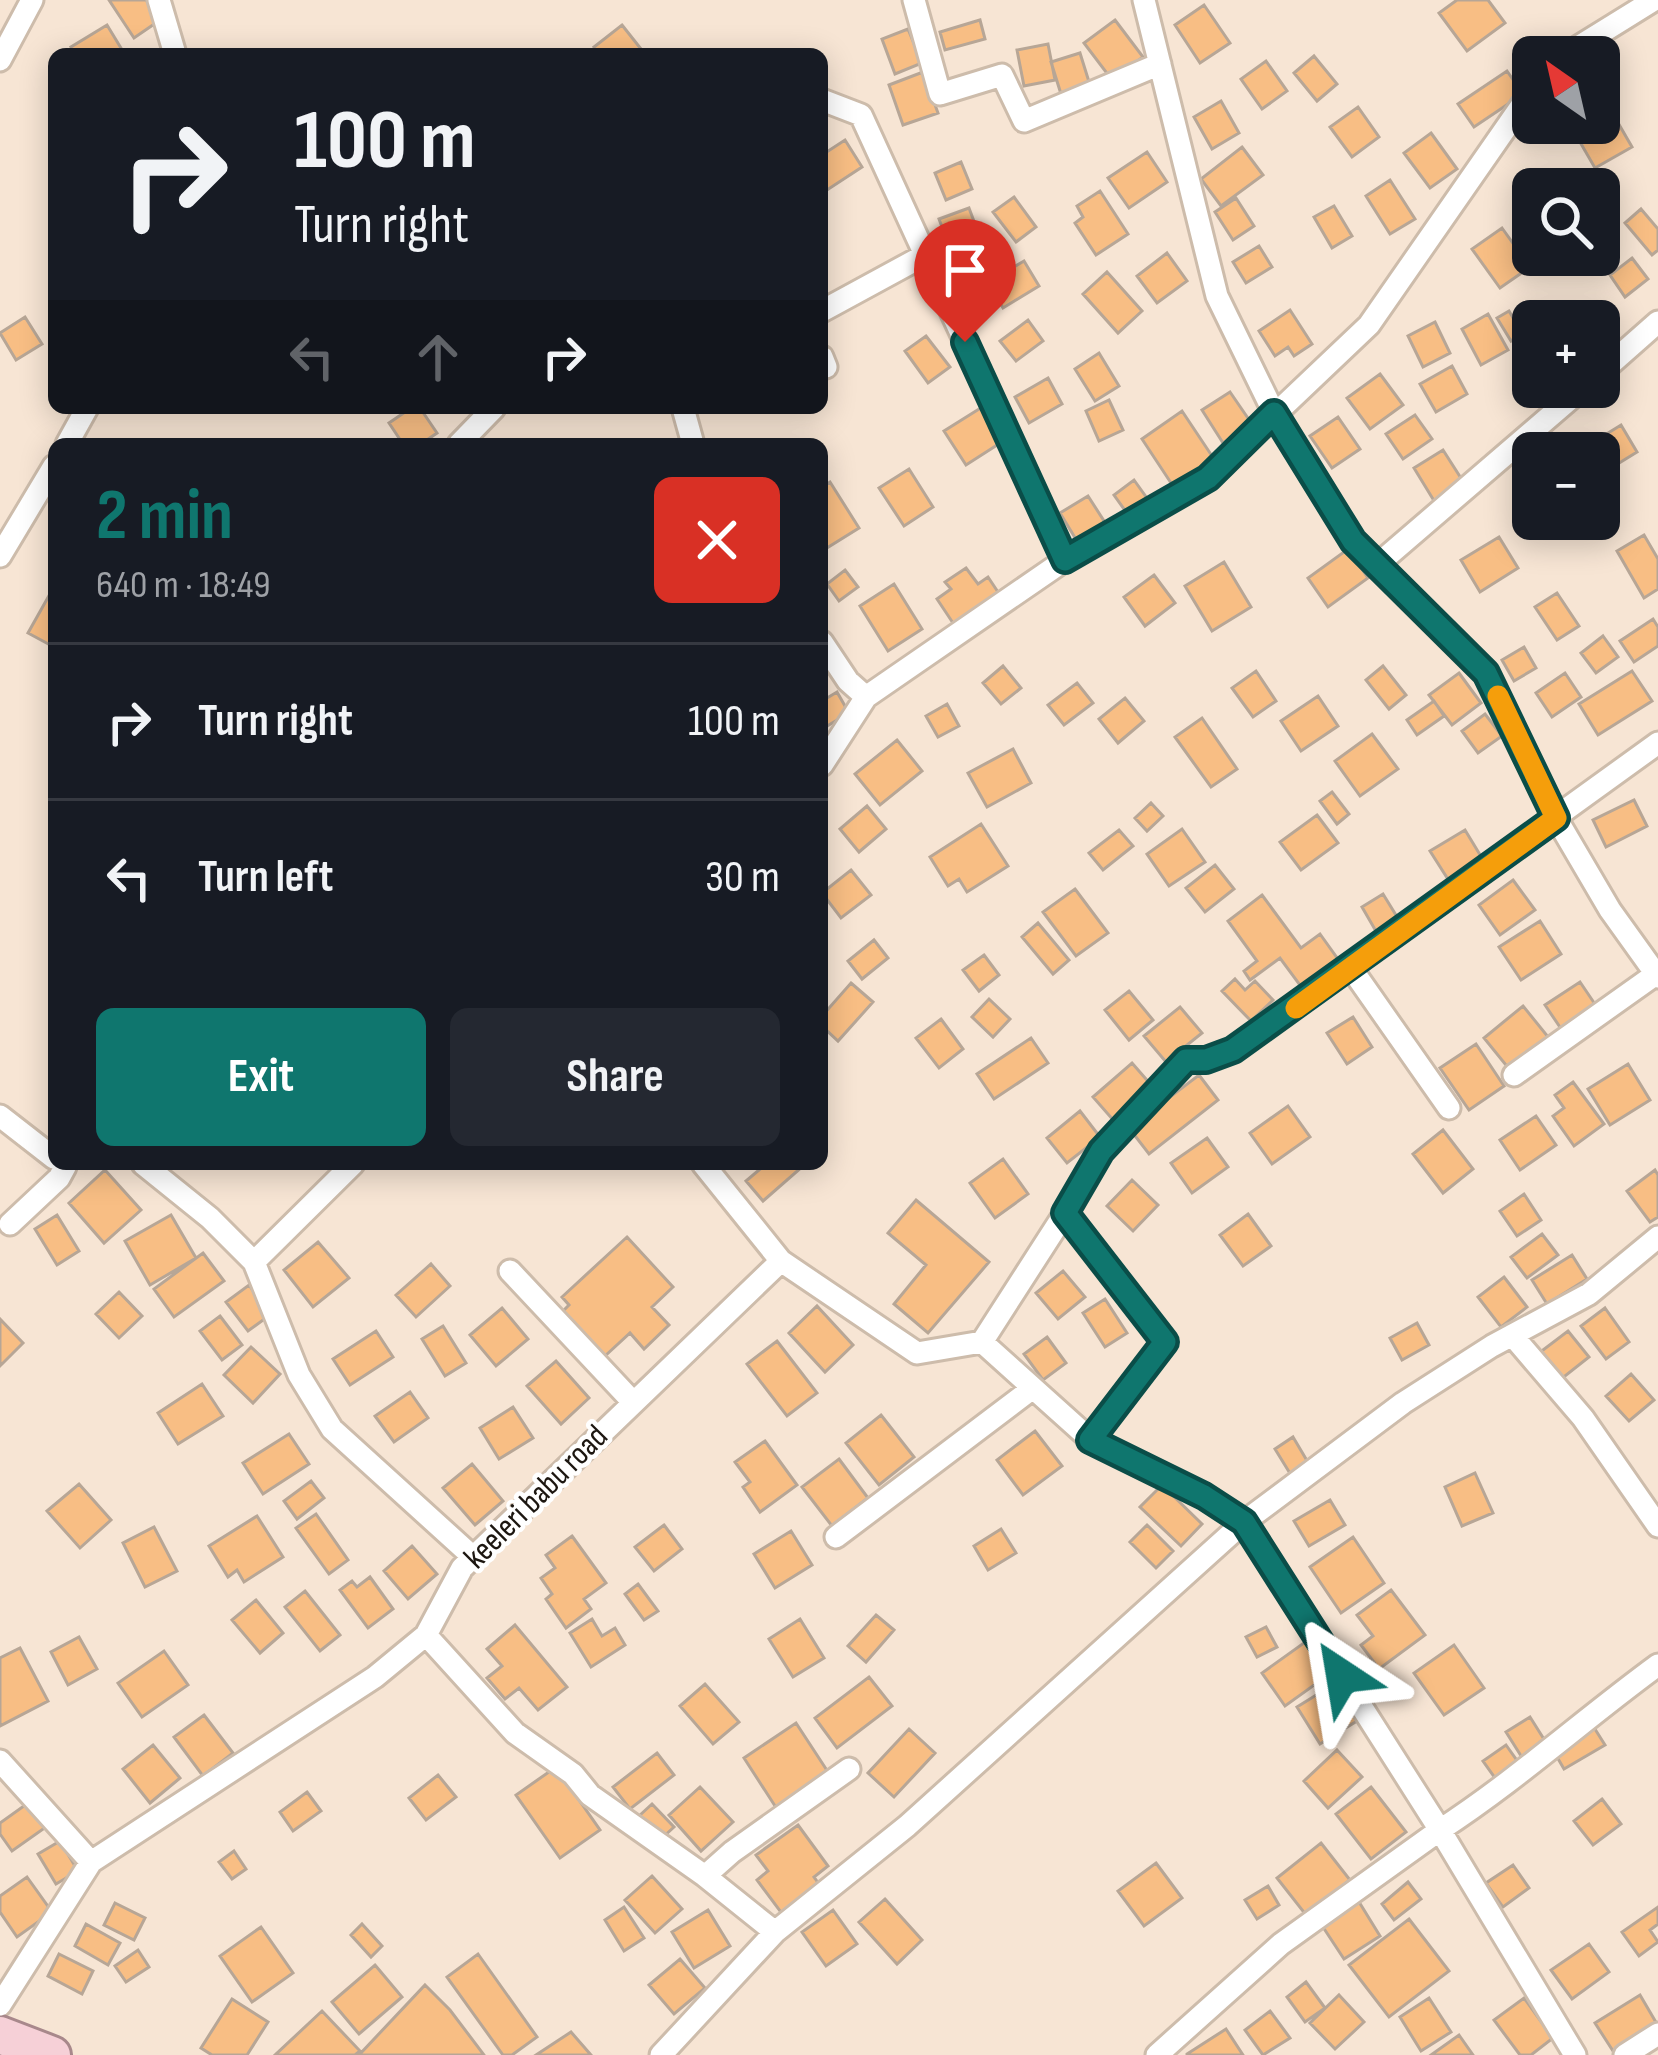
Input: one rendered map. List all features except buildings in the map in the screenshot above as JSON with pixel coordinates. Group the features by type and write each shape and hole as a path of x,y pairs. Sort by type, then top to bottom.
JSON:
{"highway":[{"path":"0,2035 52,2055"}],"street":[{"path":"0,60 32,0"},
{"path":"159,0 173,48"},
{"path":"914,0 940,94 1002,75 1024,121 1160,64"},
{"path":"1144,0 1216,296 1274,413 1353,541 1486,673 1556,818 1610,910 1657,976 1514,1075"},
{"path":"1596,36 1654,0"},
{"path":"828,102 861,115 1065,560"},
{"path":"828,756 866,697 1065,560 1208,478 1369,325 1512,119"},
{"path":"828,308 925,255"},
{"path":"1620,355 1658,322"},
{"path":"1377,565 1560,408"},
{"path":"465,438 488,414"},
{"path":"0,556 48,476"},
{"path":"828,651 848,681 866,697"},
{"path":"708,1170 782,1262 917,1353 982,1342 1101,1151 1186,1060 1206,1060 1233,1050 1658,743"},
{"path":"1351,968 1449,1108"},
{"path":"0,1115 48,1152"},
{"path":"10,1224 59,1178 61,1170"},
{"path":"150,1170 210,1218 254,1262 299,1375 332,1429 473,1557"},
{"path":"254,1262 346,1170"},
{"path":"1065,1213 1165,1342 1090,1440"},
{"path":"661,2055 775,1932 907,1826 1244,1522 1403,1403 1589,1294 1658,1237"},
{"name":"keeleri babu road","path":"0,2005 91,1862 375,1677 426,1635 462,1568 782,1262"},
{"path":"510,1271 632,1401"},
{"path":"1512,1335 1583,1418 1658,1526"},
{"path":"982,1342 1090,1440 1204,1496 1244,1522 1440,1829 1575,2055"},
{"path":"836,1537 1033,1388"},
{"path":"426,1635 515,1733 573,1774 590,1795 775,1932"},
{"path":"1157,2055 1281,1944 1504,1788 1581,1720 1658,1664"},
{"path":"0,1761 91,1862"},
{"path":"705,1876 849,1769"},
{"path":"1625,2055 1658,2034"}],"slow traffic":[{"path":"1296,1008 1556,818 1498,696"}],"route":[{"path":"965,342 1065,560 1208,478 1274,413 1353,541 1486,673 1556,818 1233,1050 1206,1060 1186,1060 1101,1151 1065,1213 1165,1342 1090,1440 1204,1496 1244,1522 1342,1676"}]}
